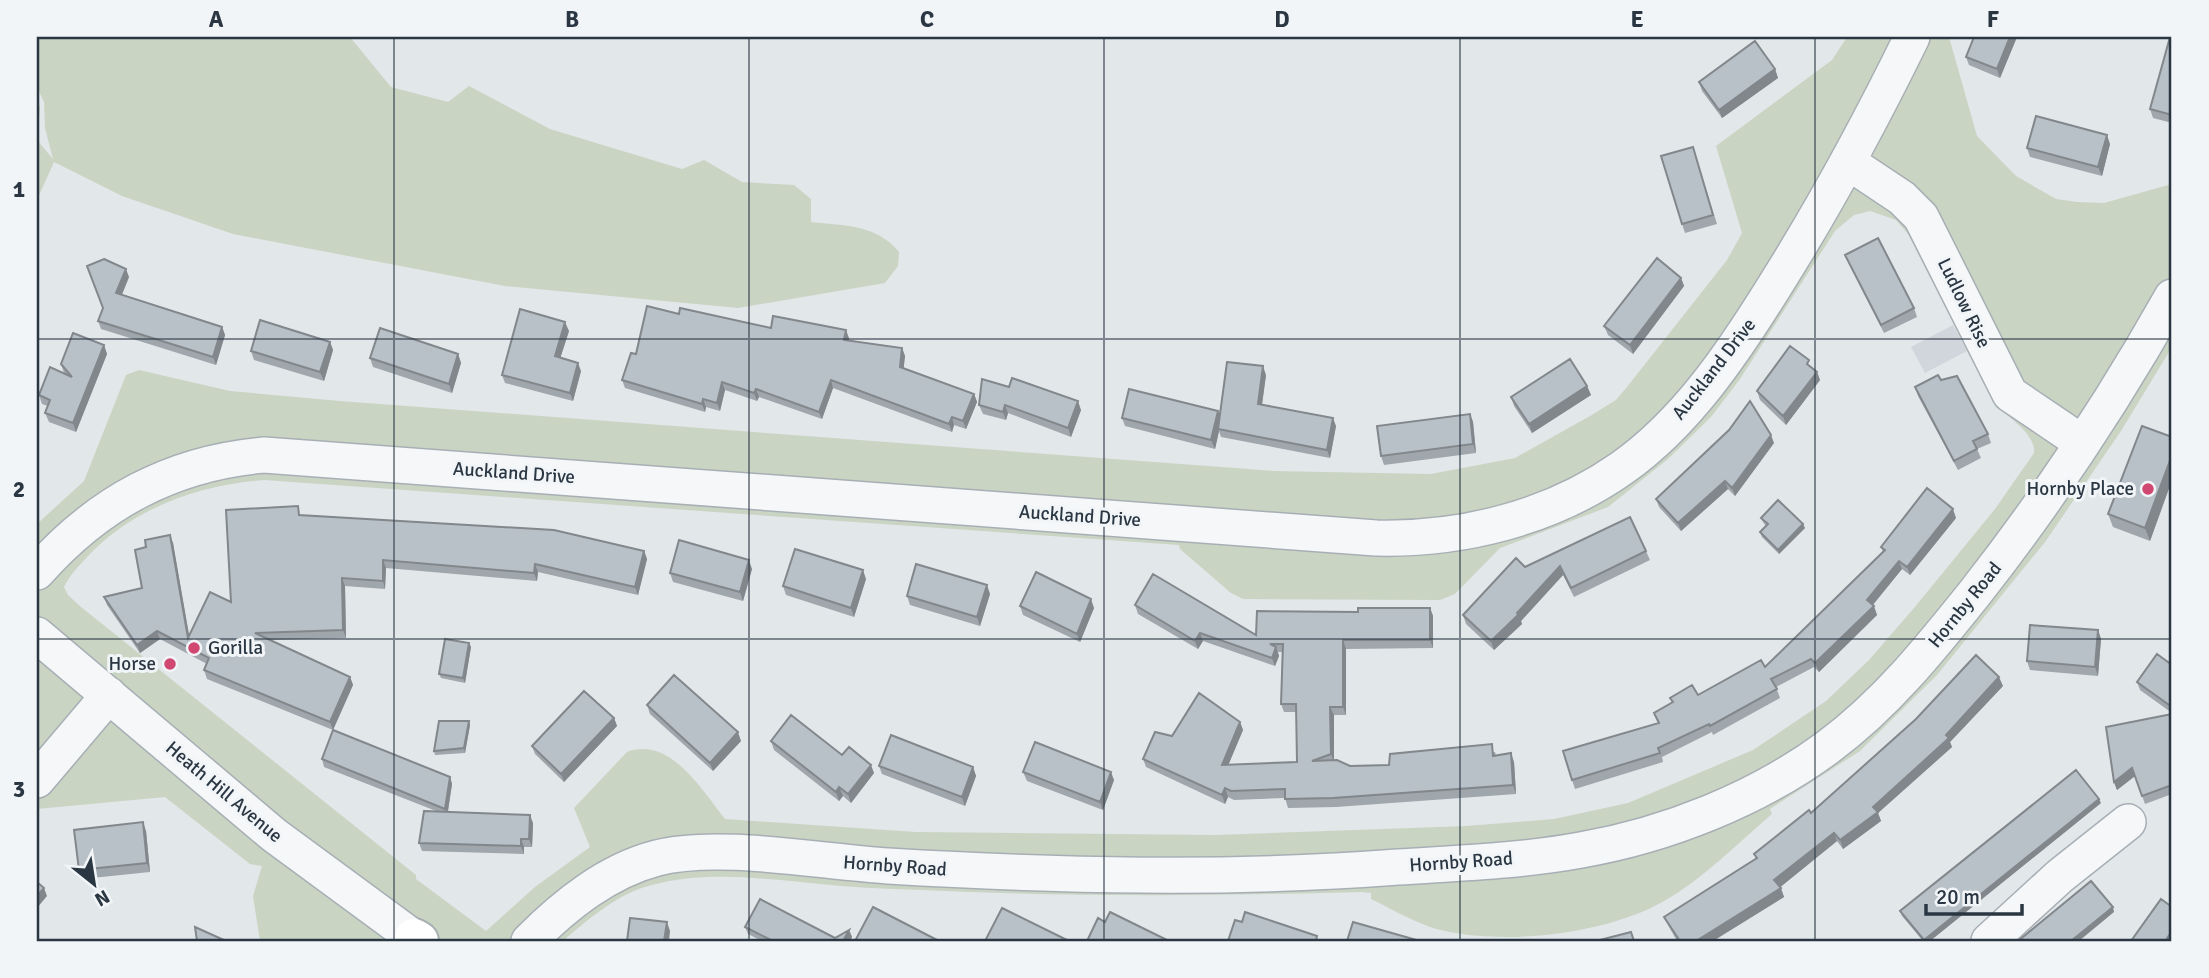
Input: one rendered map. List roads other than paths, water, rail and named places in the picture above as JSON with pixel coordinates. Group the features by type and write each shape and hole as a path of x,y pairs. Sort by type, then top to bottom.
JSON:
{"street":[{"name":"Auckland Drive","path":"37,572 100,512 149,483 207,463 264,455 1377,538 1436,537 1493,526 1569,499 1601,482 1648,446 1689,405 1759,311 1848,162 1912,37"},
{"name":"Ludlow Rise","path":"1848,162 1902,198 1921,217 2010,394 2025,407 2081,442"},
{"name":"Hornby Road","path":"529,941 563,909 614,875 655,859 685,854 739,854 1018,874 1276,874 1520,858 1579,850 1656,830 1724,806 1771,783 1825,750 1871,711 1949,626 2007,552 2130,372 2172,297"},
{"name":"Heath Hill Avenue","path":"37,635 274,835 415,940"},
{"path":"37,780 109,695"},
{"path":"1989,941 2060,876 2111,857 2128,822"}],"place":[{"name":"Hornby Place","path":"2148,489"},
{"name":"Gorilla","path":"194,648"},
{"name":"Horse","path":"170,664"}]}
